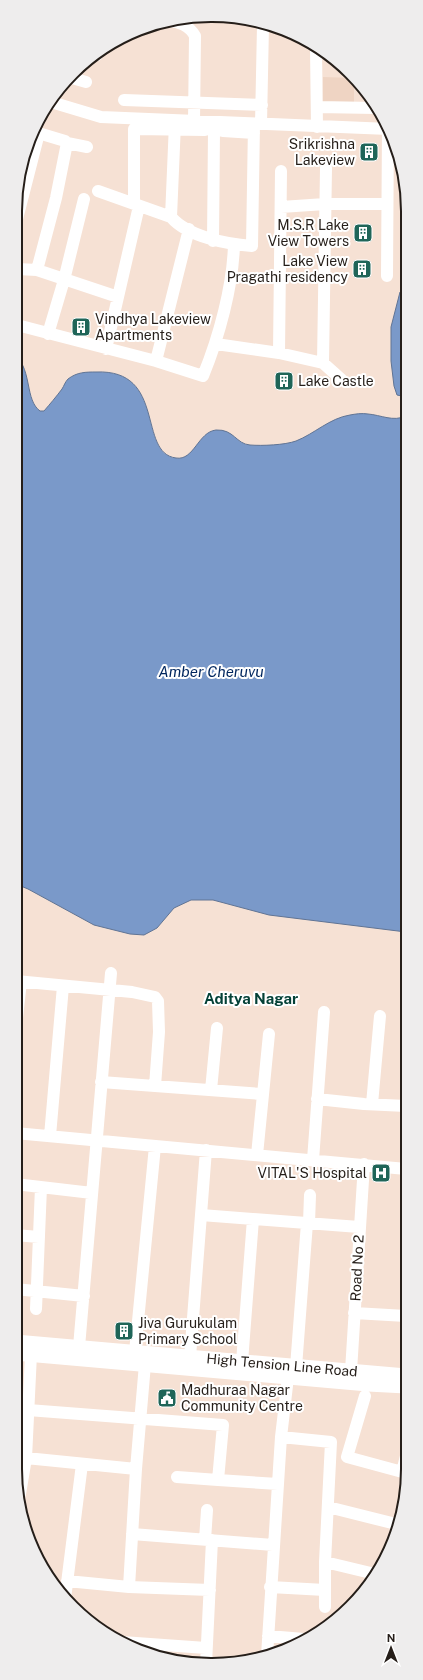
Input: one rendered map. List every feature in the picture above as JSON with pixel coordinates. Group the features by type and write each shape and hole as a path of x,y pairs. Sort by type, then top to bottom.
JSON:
{"main road":[{"name":"High Tension Line Road","path":"22,1343 190,1356 242,1362 292,1372 350,1371 401,1376"},
{"name":"High Tension Line Road","path":"22,1353 145,1364 292,1372 401,1385"}],"street":[{"path":"182,25 195,36 194,122"},
{"path":"98,191 171,217 176,223 212,241 252,246 257,127 262,104 263,29"},
{"path":"316,53 317,126"},
{"path":"77,79 86,82"},
{"path":"124,100 262,104"},
{"path":"56,103 101,117 214,130 257,127 317,126 381,128"},
{"path":"317,107 370,108"},
{"path":"106,349 136,205 134,129 175,126 194,122 257,127"},
{"path":"171,217 175,126"},
{"path":"212,241 214,130"},
{"path":"39,133 66,141 67,143 87,147"},
{"path":"37,270 56,198 67,143"},
{"path":"387,276 386,204 388,143"},
{"path":"23,193 34,145"},
{"path":"323,363 326,168"},
{"path":"279,353 281,171"},
{"path":"48,334 64,280 84,199"},
{"path":"281,207 325,204 386,204"},
{"path":"156,361 189,229"},
{"path":"22,327 156,361 203,376 216,344 234,262 234,244"},
{"path":"22,269 37,270 118,297"},
{"path":"216,344 256,351 279,353 323,363 342,380"},
{"path":"80,1347 111,973"},
{"path":"22,981 154,996 157,999 159,1032 155,1086"},
{"path":"50,1136 63,986"},
{"path":"313,1160 324,1012"},
{"path":"372,1104 380,1016"},
{"path":"211,1090 217,1028"},
{"path":"257,1155 269,1034"},
{"path":"101,1082 262,1094"},
{"path":"317,1099 401,1106"},
{"path":"22,1134 401,1168"},
{"path":"135,1352 155,1146"},
{"path":"190,1356 206,1150"},
{"name":"Road No 2","path":"350,1371 364,1164"},
{"path":"22,1185 92,1194"},
{"path":"36,1309 41,1187"},
{"path":"267,1650 270,1587 281,1437 292,1372 310,1195"},
{"path":"201,1215 359,1228"},
{"path":"242,1362 253,1219"},
{"path":"22,1236 39,1237"},
{"path":"22,1290 84,1296"},
{"path":"354,1314 401,1316"},
{"path":"22,1482 26,1458 31,1354"},
{"path":"129,1587 136,1469 145,1364"},
{"path":"365,1396 347,1457 401,1471"},
{"path":"28,1410 223,1425 218,1480"},
{"path":"281,1437 331,1442 325,1562 325,1607"},
{"path":"26,1458 136,1469"},
{"path":"66,1590 82,1464"},
{"path":"177,1477 278,1484"},
{"path":"328,1507 393,1523"},
{"path":"206,1658 210,1590 208,1510"},
{"path":"132,1534 273,1545"},
{"path":"325,1562 370,1573"},
{"path":"67,1581 129,1587 210,1590"},
{"path":"270,1587 325,1590"},
{"path":"268,1636 295,1638"},
{"path":"152,1648 206,1648"}],"shaded area":[{"path":"323,77 345,78 354,87 354,106 322,105"}],"water":[{"path":"401,291 401,396 397,395 394,386 391,361 391,327"},
{"name":"Amber Cheruvu","path":"22,364 27,377 32,400 40,411 44,411 68,379 78,374 85,372 96,372 118,375 133,383 142,397 157,442 164,453 176,458 182,458 187,455 205,436 216,430 227,432 245,444 273,445 296,441 336,419 350,415 366,414 387,418 401,418 401,931 269,915 213,900 191,900 174,908 157,928 144,935 130,934 94,925 22,886"}],"place":[{"name":"Srikrishna Lakeview","path":"369,152"},
{"name":"M.S.R Lake View Towers","path":"363,233"},
{"name":"Lake View Pragathi residency","path":"362,269"},
{"name":"Vindhya Lakeview Apartments","path":"81,327"},
{"name":"Lake Castle","path":"284,381"},
{"name":"VITAL'S Hospital","path":"381,1173"},
{"name":"Jiva Gurukulam Primary School","path":"124,1331"},
{"name":"Madhuraa Nagar Community Centre","path":"167,1398"}],"district":[{"name":"Aditya Nagar","path":"251,998"}]}
